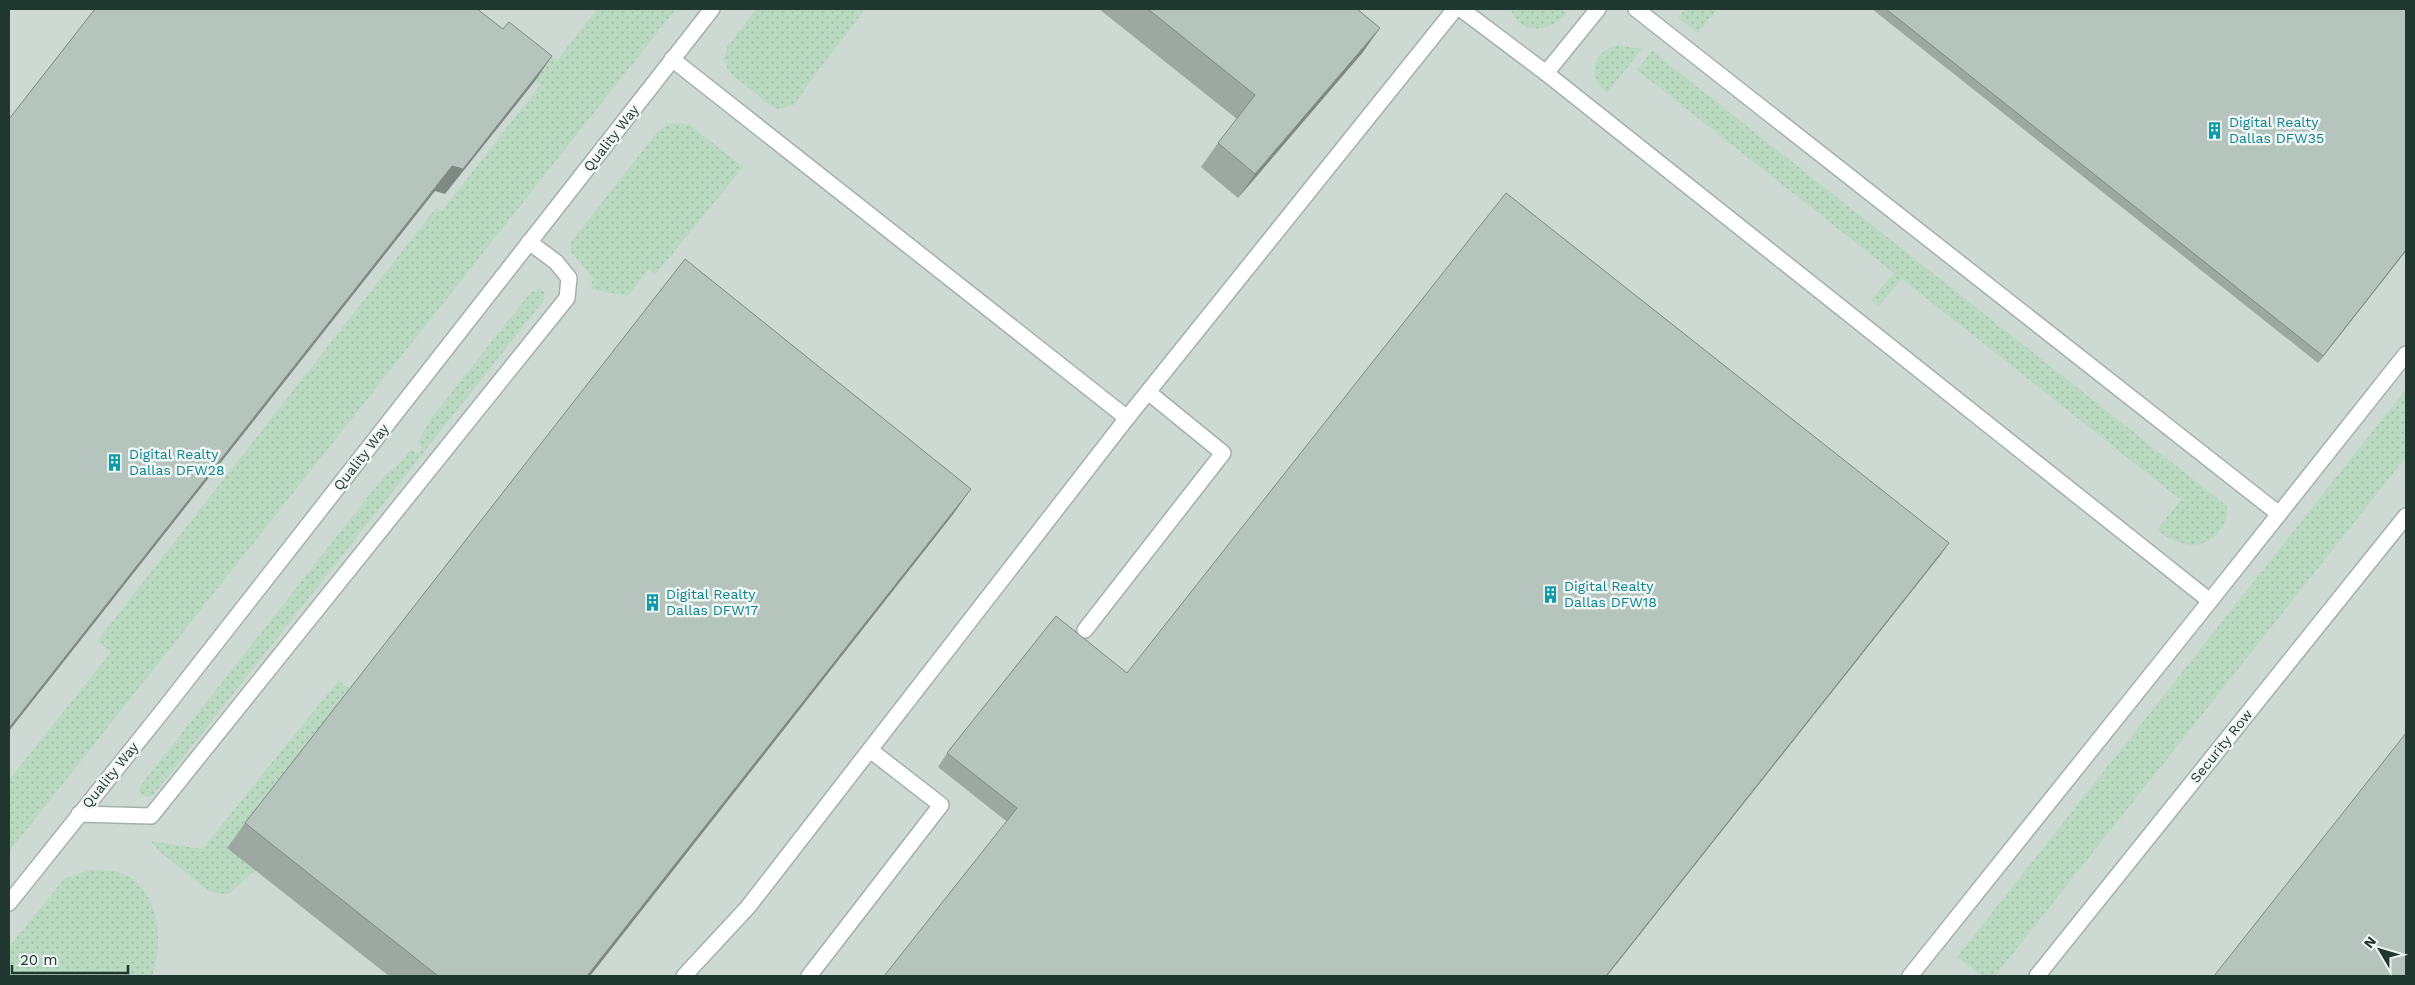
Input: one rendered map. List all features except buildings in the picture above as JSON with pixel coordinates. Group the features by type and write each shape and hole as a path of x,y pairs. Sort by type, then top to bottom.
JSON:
{"street":[{"name":"Quality Way","path":"9,903 171,700 712,9"},
{"path":"684,976 748,907 1127,418 1455,9"},
{"path":"1461,9 1546,73 2210,601"},
{"path":"1546,73 1598,9"},
{"path":"1636,9 2279,514"},
{"path":"672,59 1127,418"},
{"path":"79,814 151,816 566,298 569,278 556,262 529,242"},
{"path":"1910,976 2406,354"},
{"path":"1086,630 1224,453 1148,392"},
{"name":"Security Row","path":"2037,976 2406,516"},
{"path":"809,976 941,805 870,750"}],"shaded area":[{"path":"9,9 2406,9 2406,976 9,976"}],"green space":[{"path":"597,9 676,9 9,852 9,780 111,652 97,641 436,208 442,211 540,85 497,50 515,28 557,61"},
{"path":"756,9 865,9 805,88 796,104 778,109 771,106 730,73 723,59 728,46"},
{"path":"1511,9 1562,9 1567,13 1553,24 1537,29 1521,24 1515,18"},
{"path":"1685,9 1717,9 1698,33 1678,18"},
{"path":"1618,45 1642,49 1607,93 1596,79 1595,65 1603,53 1609,48"},
{"path":"1652,51 2227,506 2227,515 2220,531 2207,541 2190,545 2174,541 2157,530 2181,500 1902,279 1879,306 1871,300 1894,273 1637,70"},
{"path":"680,123 690,125 743,167 656,274 649,269 628,296 591,289 593,278 571,252 571,242 659,130 668,124"},
{"path":"540,288 544,292 544,300 154,794 149,797 141,795 139,791 141,785 385,475 397,466 411,449 418,454 423,447 417,443 433,416 530,293"},
{"path":"2406,389 2406,457 1995,976 1981,975 1957,957"},
{"path":"339,680 352,691 228,847 255,870 229,894 220,894 207,890 158,850 151,841 202,849"},
{"path":"90,870 121,873 134,880 144,891 151,903 156,918 158,933 156,963 152,976 9,976 9,947 64,879"}],"place":[{"name":"Digital Realty Dallas DFW35","path":"2215,130"},
{"name":"Digital Realty Dallas DFW28","path":"115,462"},
{"name":"Digital Realty Dallas DFW18","path":"1550,594"},
{"name":"Digital Realty Dallas DFW17","path":"652,602"}]}
